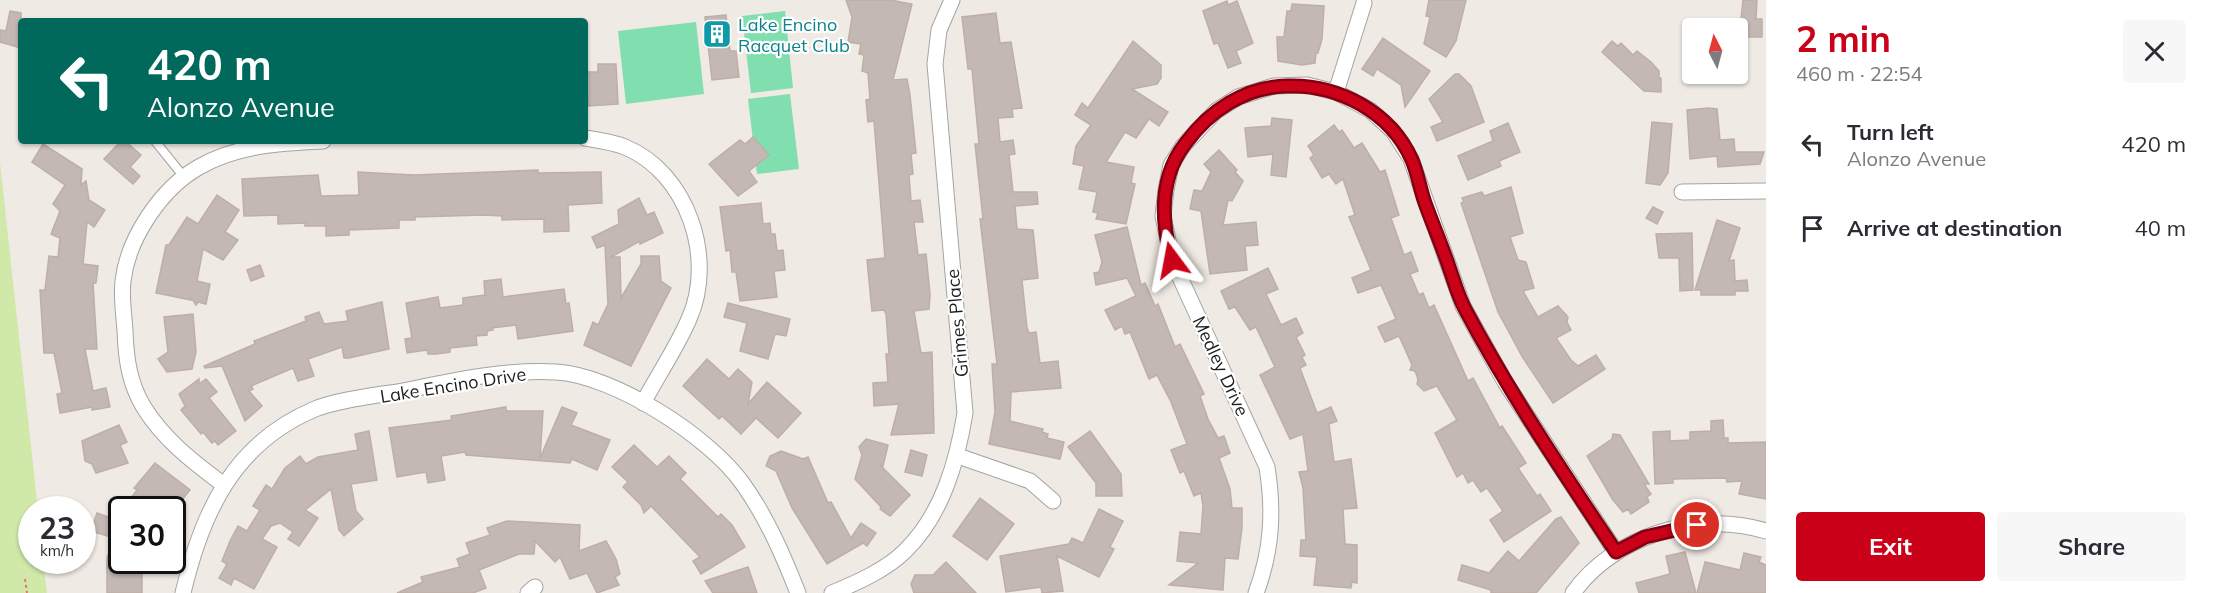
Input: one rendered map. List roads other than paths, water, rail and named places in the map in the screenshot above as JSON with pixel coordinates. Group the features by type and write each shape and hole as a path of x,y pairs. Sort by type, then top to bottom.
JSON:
{"street":[{"name":"Grimes Place","path":"832,593 856,583 904,552 922,530 935,507 958,456 965,413 935,64 939,30 951,0"},
{"path":"1336,92 1364,3"},
{"name":"Medley Drive","path":"1256,593 1266,567 1272,531 1273,502 1267,467 1172,260 1163,216 1171,165 1183,146 1216,111 1238,97 1274,86 1307,85 1336,92 1378,117 1393,131 1411,159 1463,306 1505,382 1616,552"},
{"path":"588,139 626,148 658,170 682,202 694,226 700,260 690,317 643,403"},
{"path":"224,485 181,454 157,424 134,388 126,363 123,280 144,223 160,199 184,177 201,166 234,153 271,144"},
{"path":"1683,192 1766,191"},
{"name":"Lake Encino Drive","path":"183,593 192,555 224,485 262,440 316,408 423,387 522,372 558,372 595,380 620,389 699,439 742,482 776,539 798,593"},
{"path":"958,456 1030,482 1053,501"},
{"path":"1573,593 1581,582 1616,552 1645,537 1697,525 1718,523 1753,527 1766,531"}],"lane":[{"path":"157,144 184,177"}],"place":[{"name":"Lake Encino Racquet Club","path":"717,34"}]}
